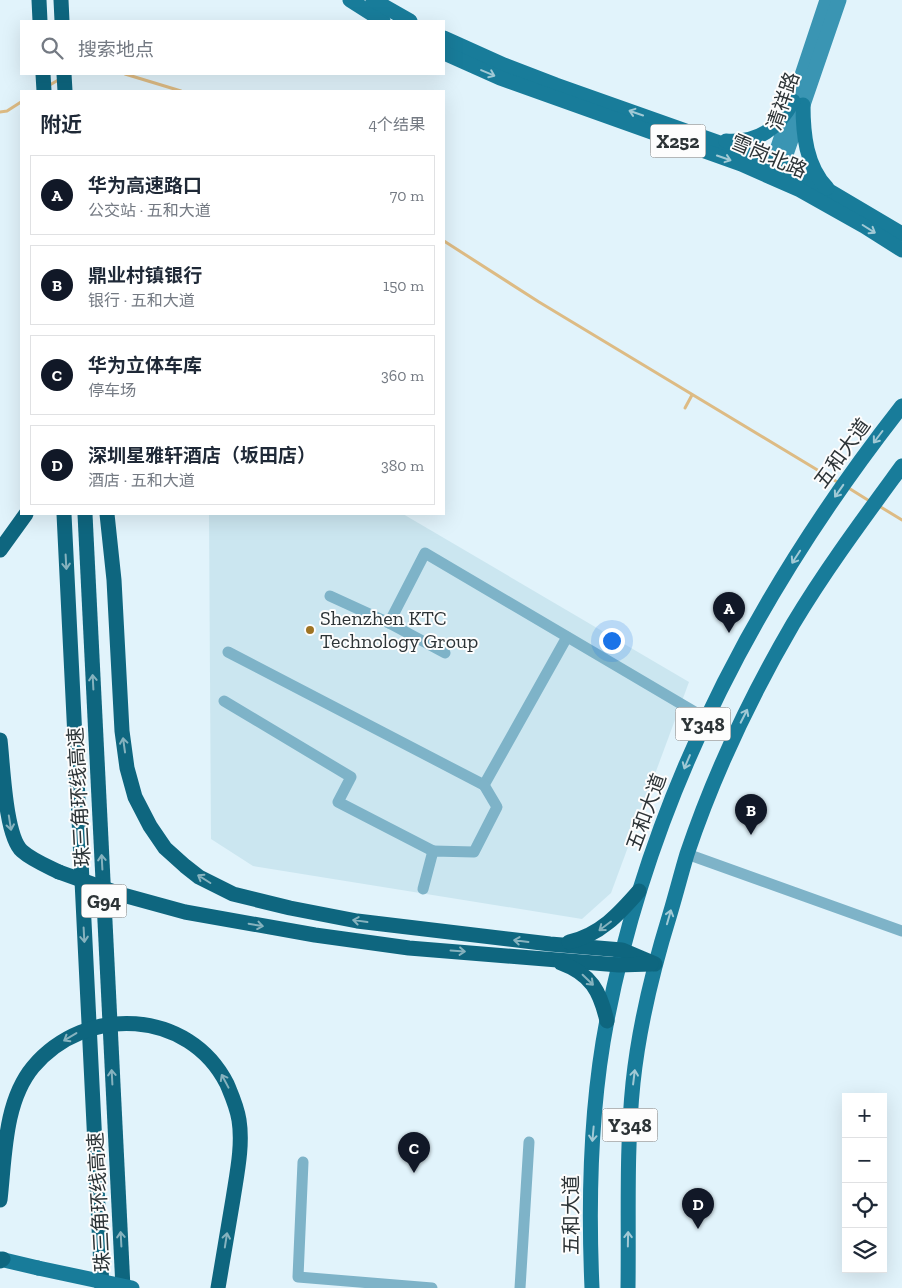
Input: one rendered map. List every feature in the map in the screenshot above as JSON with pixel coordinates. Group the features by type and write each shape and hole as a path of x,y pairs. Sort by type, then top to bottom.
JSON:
{"highway":[{"path":"39,0 40,20"},
{"path":"61,0 62,20"},
{"path":"43,75 44,90"},
{"path":"64,75 65,90"},
{"path":"0,550 25,515"},
{"name":"珠三角环线高速","path":"64,515 102,1288"},
{"name":"珠三角环线高速","path":"85,515 123,1288"},
{"path":"107,515 114,580 123,740 127,768 135,797 150,826 165,848 185,866 199,877 233,894 290,908 549,951 620,965 655,964"},
{"path":"0,740 10,822 16,844 22,852 59,872 123,895 185,912 315,935 409,948 549,951 622,950 655,964"},
{"path":"549,951 598,931 611,921 639,891"},
{"path":"379,944 382,924"},
{"path":"549,951 586,976 596,988 603,1002 607,1021"},
{"path":"0,1200 12,1110 29,1073 51,1048 77,1032 99,1025 128,1022 153,1026 175,1034 193,1044 209,1059 222,1076 234,1098 239,1120 238,1166 218,1288"}],"main road":[{"path":"350,0 381,20"},
{"path":"373,0 408,20"},
{"name":"雪岗北路","path":"445,38 530,75 714,140 832,192 902,234"},
{"name":"雪岗北路","path":"445,53 500,78 742,164 776,168 831,207 902,250"},
{"path":"714,140 735,141 766,133 798,103"},
{"path":"798,103 808,154 821,181 832,192"},
{"name":"五和大道","path":"592,1288 590,1187 598,1084 607,1021 622,950 639,891 676,788 705,718 732,665 759,617 822,515 855,467 902,406"},
{"name":"Y348","path":"628,1288 629,1130 639,1037 655,964 687,854 736,732 768,669 822,578 902,466"},
{"path":"1,1260 132,1288"}],"street":[{"name":"清祥路","path":"776,168 798,103 828,0"},
{"name":"清祥路","path":"798,103 839,0"},
{"path":"389,624 425,553 705,718"},
{"path":"330,596 389,624 445,654"},
{"path":"484,784 567,637"},
{"path":"224,701 351,777 338,802 433,850 474,852 497,807 484,784 228,652"},
{"path":"423,889 433,850"},
{"path":"687,854 902,931"},
{"path":"520,1288 529,1142"},
{"path":"303,1162 298,1277 432,1288"}],"shaded area":[{"path":"209,515 405,515 689,682 611,893 582,919 253,866 211,839"}],"waterway":[{"path":"128,75 178,90"},
{"path":"48,86 60,79"},
{"path":"0,112 7,111 20,103"},
{"path":"445,242 539,302 839,483"},
{"path":"685,408 692,395"},
{"path":"847,487 871,502"},
{"path":"879,506 902,520"}],"place":[{"name":"Shenzhen KTC Technology Group","path":"310,630"},
{"name":"华为高速路口","path":"729,633"},
{"name":"鼎业村镇银行","path":"751,835"},
{"name":"华为立体车库","path":"414,1173"},
{"name":"深圳星雅轩酒店（坂田店）","path":"698,1229"}]}
